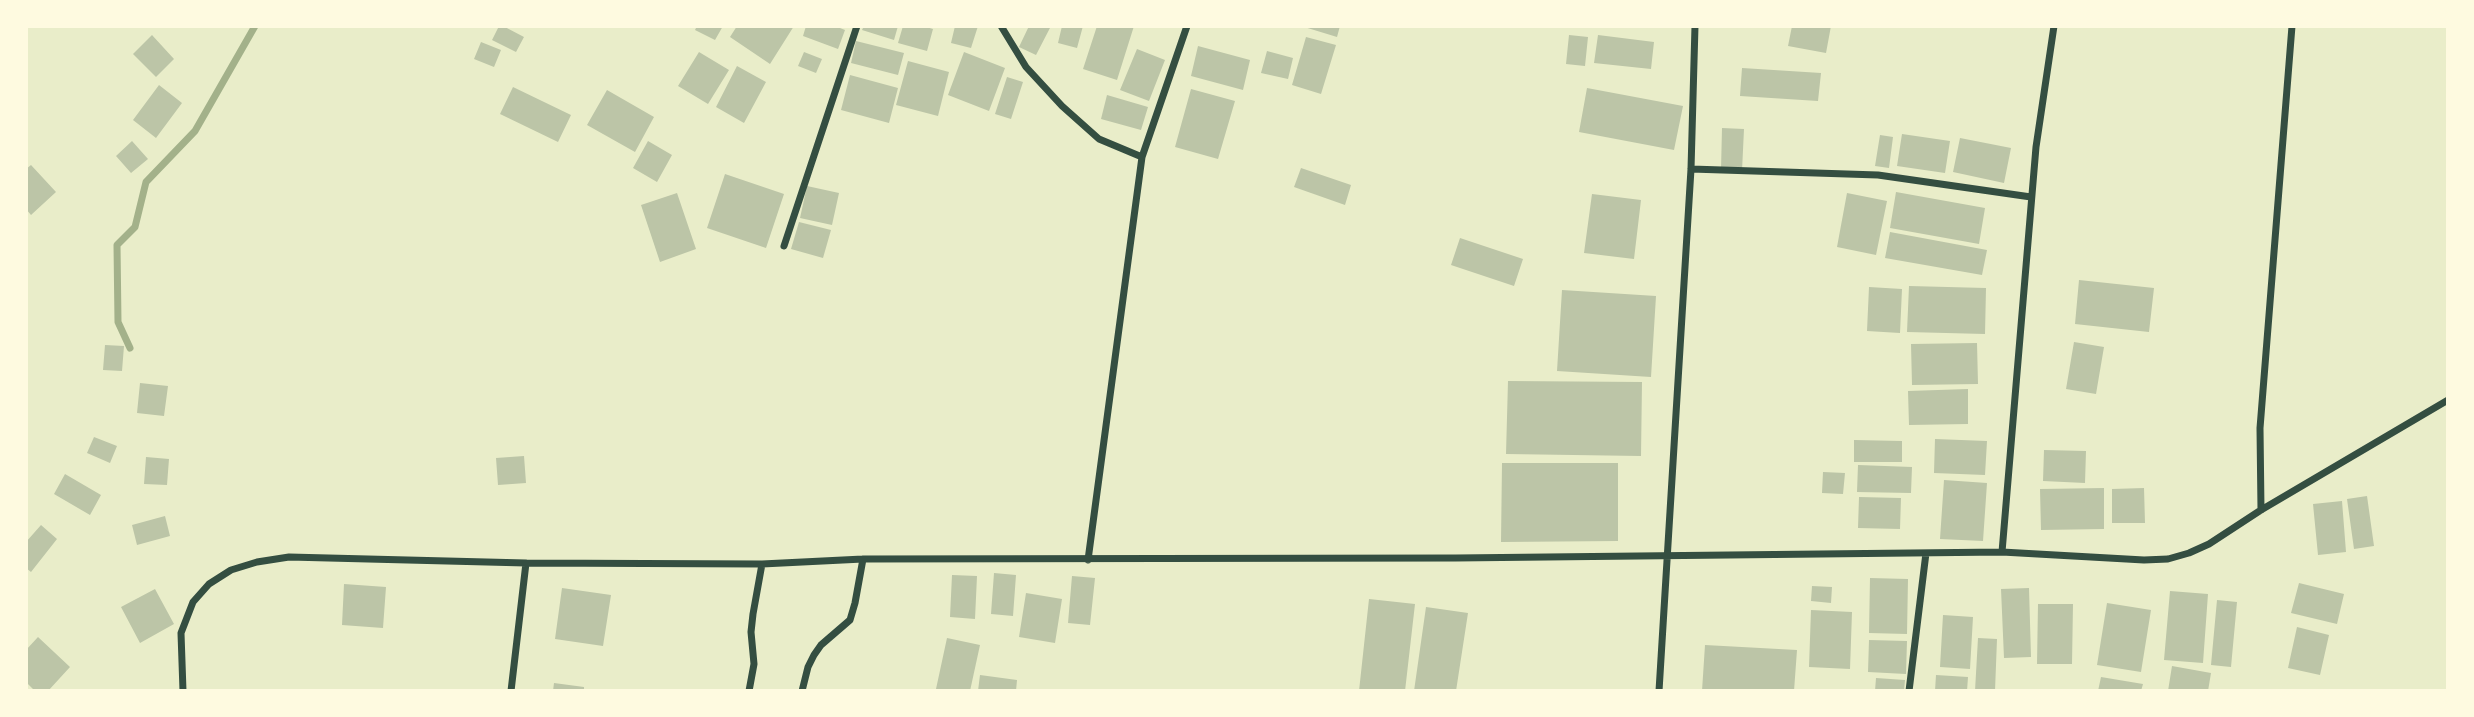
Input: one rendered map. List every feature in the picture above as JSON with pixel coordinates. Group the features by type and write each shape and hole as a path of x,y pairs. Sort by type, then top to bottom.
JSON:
{"street":[{"path":"784,246 857,26"},
{"path":"1001,26 1026,67 1062,106 1100,139 1142,157"},
{"path":"1088,560 1142,157 1187,26"},
{"path":"1659,691 1692,169 1695,26"},
{"path":"2001,552 2036,147 2054,26"},
{"path":"2261,510 2260,428 2292,26"},
{"path":"1692,169 1878,174 2031,197"},
{"path":"183,691 181,633 193,602 209,584 231,570 257,562 289,557 526,563 762,564 863,559 1088,560 2001,552 2168,559 2189,554 2209,544 2261,510 2448,400"},
{"path":"1909,691 1926,553"},
{"path":"802,691 814,655 821,645 849,620 863,559"},
{"path":"511,691 526,563"},
{"path":"749,691 754,664 752,623 762,564"}],"building":[{"path":"499,26 524,37 516,52 492,40"},
{"path":"697,26 723,26 715,40 695,30"},
{"path":"737,26 794,26 770,64 730,37"},
{"path":"806,26 835,26 845,30 838,49 803,36"},
{"path":"864,26 898,26 894,40 862,30"},
{"path":"903,26 933,29 927,51 898,43"},
{"path":"955,26 978,26 971,48 951,43"},
{"path":"1029,26 1051,26 1036,55 1019,47"},
{"path":"1062,26 1083,26 1077,48 1058,43"},
{"path":"1097,26 1134,26 1117,80 1083,69"},
{"path":"1301,26 1340,26 1337,37"},
{"path":"1792,26 1831,26 1826,53 1788,46"},
{"path":"152,35 174,59 156,77 133,54"},
{"path":"1569,35 1588,37 1585,66 1566,64"},
{"path":"1598,35 1654,42 1651,69 1594,63"},
{"path":"1306,37 1336,45 1321,94 1292,85"},
{"path":"856,41 904,53 898,75 851,63"},
{"path":"481,42 501,50 494,67 474,59"},
{"path":"1198,46 1250,60 1243,90 1191,76"},
{"path":"1137,49 1165,60 1149,101 1120,90"},
{"path":"1267,51 1293,58 1288,79 1261,73"},
{"path":"699,52 729,70 708,104 678,86"},
{"path":"804,52 822,59 816,73 798,66"},
{"path":"964,52 1005,68 989,111 948,95"},
{"path":"908,61 949,72 938,116 896,105"},
{"path":"737,66 766,82 744,123 716,107"},
{"path":"1742,68 1821,73 1818,101 1740,96"},
{"path":"850,75 898,88 889,123 841,110"},
{"path":"1007,77 1023,82 1011,119 995,114"},
{"path":"159,85 182,103 156,138 133,120"},
{"path":"513,87 571,115 558,142 500,114"},
{"path":"1587,88 1683,106 1674,150 1579,132"},
{"path":"1191,89 1235,101 1218,159 1175,147"},
{"path":"607,90 654,117 635,152 587,125"},
{"path":"1107,95 1148,107 1141,130 1101,119"},
{"path":"1722,128 1744,129 1742,171 1721,170"},
{"path":"1902,134 1950,141 1945,173 1897,166"},
{"path":"1880,135 1893,137 1889,168 1875,166"},
{"path":"1960,138 2011,148 2004,183 1953,172"},
{"path":"132,141 148,159 131,173 116,156"},
{"path":"648,141 672,155 657,182 633,168"},
{"path":"31,165 56,192 31,215 26,209 26,169"},
{"path":"1301,168 1351,185 1345,205 1294,187"},
{"path":"725,174 784,194 766,248 707,228"},
{"path":"807,186 839,193 832,225 800,218"},
{"path":"1896,192 1985,208 1979,244 1890,228"},
{"path":"677,193 696,249 660,262 641,205"},
{"path":"1847,193 1887,201 1876,255 1837,247"},
{"path":"1592,194 1641,200 1634,259 1584,253"},
{"path":"799,222 831,230 823,258 791,249"},
{"path":"1890,232 1987,250 1982,275 1885,258"},
{"path":"1460,238 1523,259 1514,286 1451,265"},
{"path":"2079,280 2154,288 2149,332 2075,324"},
{"path":"1909,286 1986,288 1985,334 1907,332"},
{"path":"1869,287 1902,289 1900,333 1867,331"},
{"path":"1562,290 1656,296 1651,377 1557,371"},
{"path":"2074,342 2104,347 2096,394 2066,389"},
{"path":"1977,343 1978,384 1912,385 1911,344"},
{"path":"105,345 124,346 122,371 103,370"},
{"path":"1508,381 1642,382 1641,456 1506,454"},
{"path":"140,383 168,386 164,416 137,413"},
{"path":"1968,389 1968,424 1909,425 1908,391"},
{"path":"94,437 117,446 110,463 87,453"},
{"path":"1935,439 1987,441 1985,475 1934,473"},
{"path":"1854,440 1902,441 1902,462 1854,462"},
{"path":"2044,450 2086,451 2085,483 2043,481"},
{"path":"524,456 526,483 498,485 496,458"},
{"path":"146,457 169,459 167,485 144,484"},
{"path":"1502,463 1618,463 1618,541 1501,542"},
{"path":"1858,465 1912,467 1911,493 1857,492"},
{"path":"1823,472 1845,473 1843,494 1822,493"},
{"path":"65,474 101,495 90,515 54,494"},
{"path":"1944,480 1987,483 1983,541 1940,539"},
{"path":"2104,488 2104,529 2041,530 2040,489"},
{"path":"2144,488 2145,523 2112,523 2112,489"},
{"path":"2367,496 2374,546 2354,549 2347,499"},
{"path":"1859,497 1901,498 1900,529 1858,528"},
{"path":"2342,501 2346,552 2318,555 2313,504"},
{"path":"165,516 170,536 137,545 132,525"},
{"path":"41,525 57,539 31,572 26,568 26,542"},
{"path":"994,573 1016,575 1013,616 991,614"},
{"path":"952,575 977,576 975,619 950,617"},
{"path":"1072,576 1095,578 1090,625 1068,623"},
{"path":"1870,578 1908,579 1907,634 1869,633"},
{"path":"2299,583 2344,594 2337,624 2291,613"},
{"path":"344,584 386,587 383,628 342,625"},
{"path":"1812,586 1832,587 1831,603 1811,601"},
{"path":"562,588 611,595 603,646 555,639"},
{"path":"2029,588 2031,657 2004,658 2001,589"},
{"path":"155,589 174,624 140,643 121,607"},
{"path":"2170,591 2208,594 2203,663 2164,660"},
{"path":"1026,593 1062,599 1055,643 1019,637"},
{"path":"1369,599 1415,604 1405,691 1359,691"},
{"path":"2217,600 2237,602 2231,667 2211,665"},
{"path":"2107,603 2151,610 2141,672 2097,665"},
{"path":"2038,604 2073,604 2072,664 2037,664"},
{"path":"1426,607 1468,613 1456,691 1414,691"},
{"path":"1811,610 1852,612 1850,669 1809,667"},
{"path":"1943,615 1973,617 1970,669 1940,667"},
{"path":"2297,627 2329,635 2320,675 2288,668"},
{"path":"38,637 70,667 48,691 35,691 26,682 26,650"},
{"path":"947,638 980,645 970,691 936,689"},
{"path":"1978,638 1997,639 1995,691 1975,691"},
{"path":"1869,640 1907,641 1906,674 1868,672"},
{"path":"1705,645 1797,650 1794,691 1702,691"},
{"path":"2172,666 2211,673 2208,691 2168,691"},
{"path":"980,675 1017,680 1016,691 978,691"},
{"path":"1936,675 1968,677 1967,691 1935,691"},
{"path":"2101,677 2143,684 2141,691 2098,691"},
{"path":"1876,678 1905,680 1904,691 1875,691"},
{"path":"554,683 584,687 584,691 553,691"}],"waterway":[{"path":"130,348 118,322 117,245 135,227 146,182 195,131 255,26"}]}
